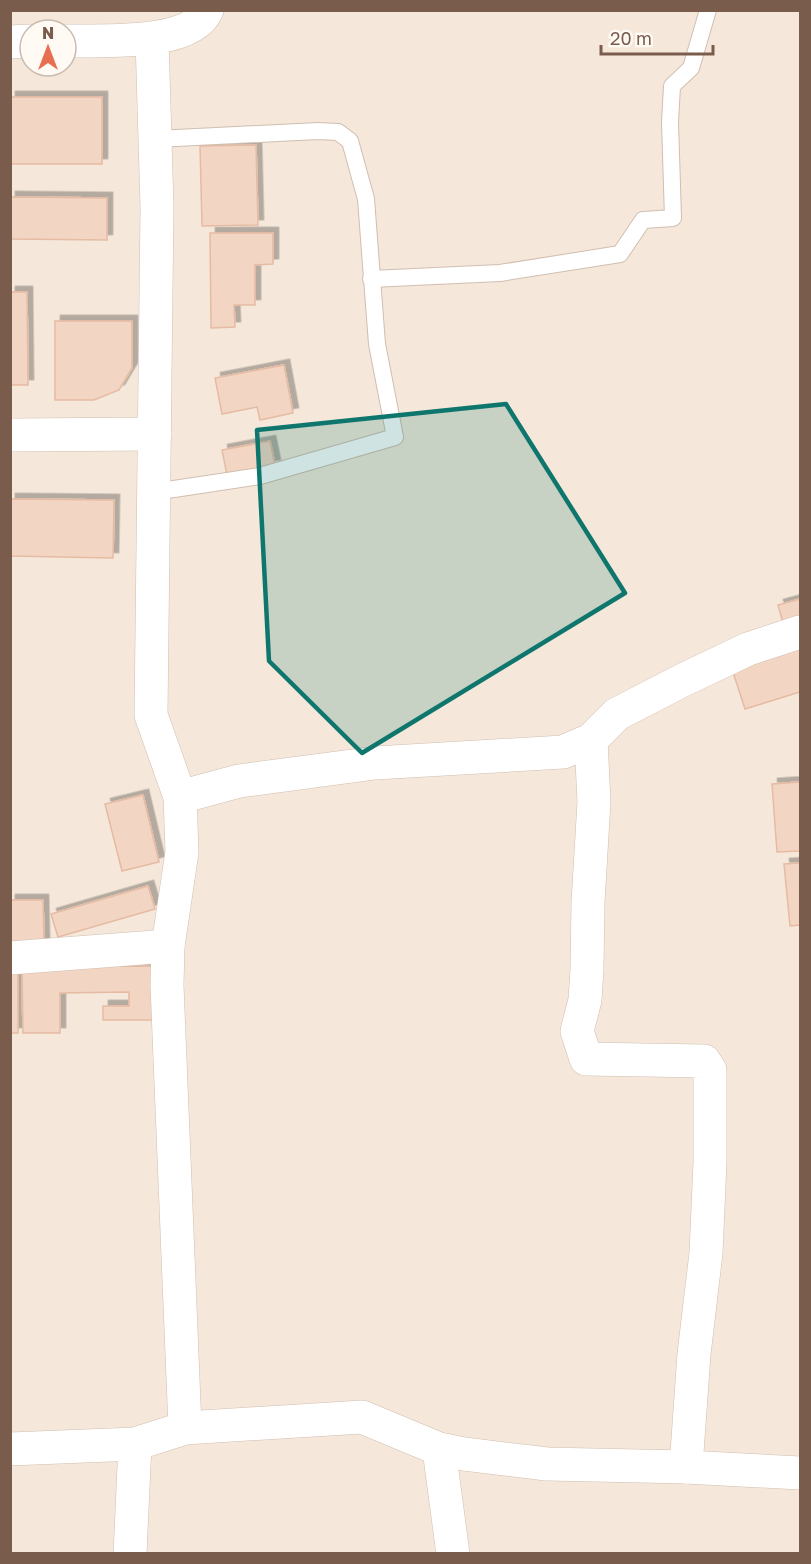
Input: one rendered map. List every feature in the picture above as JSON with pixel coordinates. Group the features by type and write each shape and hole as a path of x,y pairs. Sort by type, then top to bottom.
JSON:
{"street":[{"path":"78,41 152,39 188,27 203,19 207,10"},
{"path":"152,39 156,139 151,716 180,797 182,852 168,946 167,985 184,1428"},
{"path":"10,435 155,434"},
{"path":"180,797 239,781 375,763 563,752 591,740 617,714 683,680 748,648 801,632"},
{"path":"591,740 594,802 585,1000 577,1031 586,1059 704,1061 710,1070 710,1162 706,1253 694,1354 686,1467"},
{"path":"10,958 168,946"},
{"path":"10,1449 135,1444 184,1428 362,1417 439,1449 547,1464 686,1467 801,1473"},
{"path":"130,1554 135,1444"},
{"path":"439,1449 453,1554"}],"lane":[{"path":"371,279 500,273 620,254 643,220 674,218 670,122 672,86 691,68 708,10"},
{"path":"154,492 260,476 395,437 377,344 366,199 350,141 339,132 156,139"}],"highlighted area":[{"path":"506,404 625,593 362,753 269,661 257,430"}],"shaded area":[{"path":"11,11 800,11 800,1553 11,1553"}],"building":[{"path":"10,97 102,97 102,164 10,164"},
{"path":"256,145 258,225 202,226 200,146"},
{"path":"10,197 107,198 107,240 10,239"},
{"path":"210,233 273,233 273,264 255,265 255,305 234,305 235,327 211,328"},
{"path":"10,292 27,292 28,385 10,385"},
{"path":"55,321 132,321 132,368 119,390 94,400 55,400"},
{"path":"284,365 293,413 260,420 257,407 222,414 215,378"},
{"path":"270,441 275,465 227,475 222,450"},
{"path":"10,499 114,500 113,558 10,556"},
{"path":"800,599 800,619 783,623 778,605"},
{"path":"800,647 800,692 745,709 732,669"},
{"path":"800,782 800,851 777,852 772,784"},
{"path":"143,795 159,862 122,871 105,804"},
{"path":"800,863 800,925 790,926 784,864"},
{"path":"148,886 155,909 58,937 51,914"},
{"path":"10,900 43,900 44,945 10,945"},
{"path":"10,966 18,966 18,1033 10,1033"},
{"path":"155,966 155,1020 103,1020 103,1006 129,1006 129,992 60,993 60,1033 23,1033 22,967"}]}
